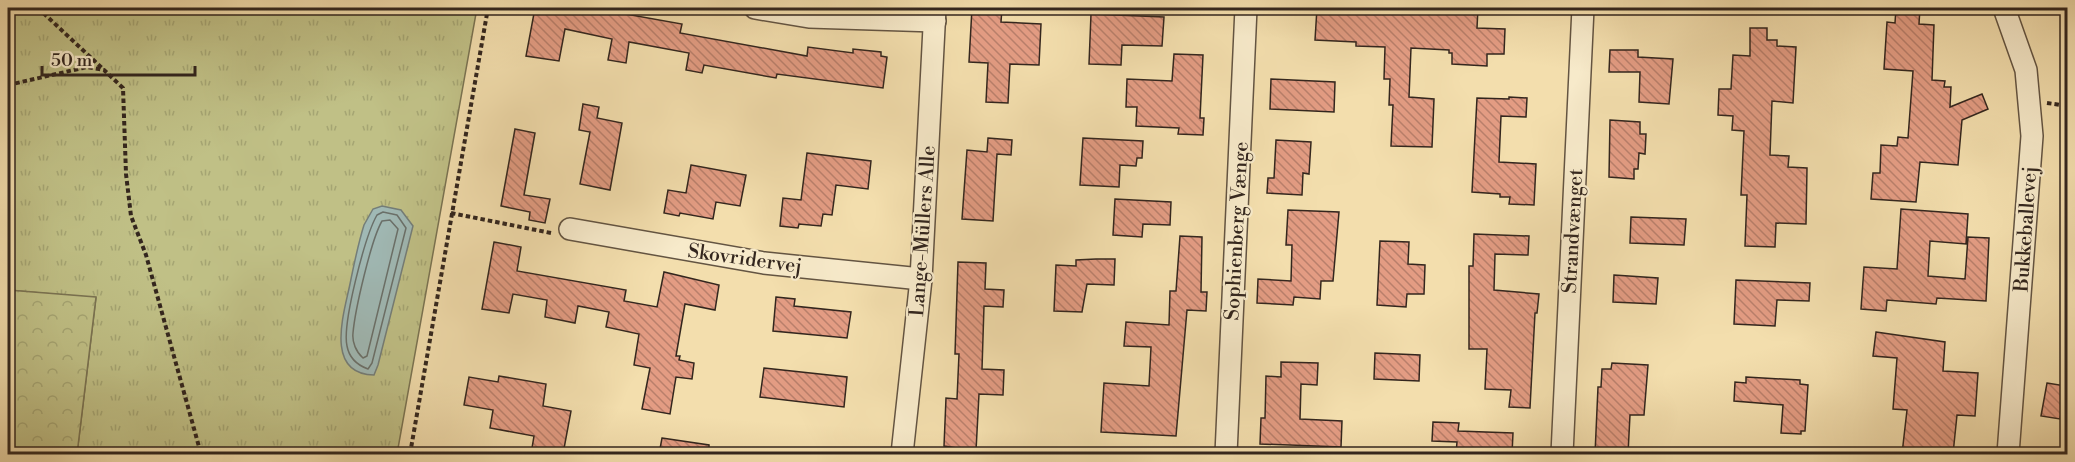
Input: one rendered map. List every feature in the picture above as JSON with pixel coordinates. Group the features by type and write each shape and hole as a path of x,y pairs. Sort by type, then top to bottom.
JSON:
{"street":[{"path":"754,8 809,17 935,14"},
{"name":"Sophienberg Vænge","path":"1226,454 1246,8"},
{"name":"Strandvænget","path":"1562,454 1582,8"},
{"name":"Bukkeballevej","path":"2004,8 2026,70 2032,136 2008,454"},
{"name":"Lange-Müllers Alle","path":"902,454 921,279 935,14"},
{"name":"Skovridervej","path":"570,229 764,263 921,279"}],"path":[{"path":"39,8 123,88 131,216 146,255 201,454"},
{"path":"410,454 488,8"},
{"path":"8,85 87,67 105,70"},
{"path":"451,213 561,235 570,229"}],"green space":[{"path":"8,8 477,8 397,454 77,454 96,298 8,290"},
{"path":"8,290 96,297 77,454 8,454"}],"water":[{"path":"382,206 401,210 413,226 374,375 358,372 348,364 341,340 344,310 364,225 373,209"}],"building":[{"path":"535,8 592,8 682,24 680,33 807,56 808,47 853,53 853,49 881,52 881,56 887,57 883,88 777,74 776,78 704,65 702,73 686,70 689,53 629,42 626,63 608,60 612,39 565,29 559,61 526,56"},
{"path":"972,8 1002,8 1001,22 1041,24 1039,65 1010,64 1008,103 986,102 988,63 969,62"},
{"path":"1317,8 1478,8 1477,28 1505,29 1504,54 1487,54 1487,66 1452,64 1452,53 1449,53 1449,50 1411,48 1409,97 1434,99 1432,147 1391,146 1393,105 1389,105 1390,79 1384,79 1385,47 1356,46 1356,42 1315,40"},
{"path":"1896,8 1920,8 1919,24 1934,25 1932,80 1945,81 1944,87 1951,87 1950,107 1982,94 1988,109 1962,120 1958,165 1920,162 1916,202 1871,199 1873,173 1880,173 1881,145 1897,146 1898,137 1908,138 1913,71 1884,69 1887,22 1895,23"},
{"path":"1091,14 1164,17 1162,46 1122,45 1121,65 1089,64"},
{"path":"1750,28 1767,28 1767,40 1777,40 1777,46 1796,47 1793,103 1772,101 1770,155 1789,156 1788,167 1807,168 1806,224 1776,223 1775,247 1745,246 1747,195 1741,195 1744,131 1732,130 1733,116 1718,115 1719,89 1731,89 1733,55 1750,56"},
{"path":"1610,50 1638,50 1638,57 1673,59 1669,104 1639,102 1640,72 1609,72"},
{"path":"1174,54 1203,55 1200,118 1204,118 1203,135 1178,134 1179,128 1136,126 1137,107 1126,107 1127,79 1172,81"},
{"path":"1271,79 1335,82 1334,112 1270,109"},
{"path":"1509,97 1527,98 1526,117 1501,116 1499,162 1536,164 1534,205 1509,204 1510,197 1472,192 1477,98 1509,99"},
{"path":"583,104 599,107 597,118 622,123 610,190 580,184 590,132 579,130"},
{"path":"1610,120 1640,122 1640,134 1646,134 1645,154 1639,153 1638,169 1634,169 1634,179 1609,177"},
{"path":"515,129 535,133 524,195 550,199 545,223 529,220 530,212 501,206"},
{"path":"988,138 1012,140 1011,155 997,154 993,221 962,219 967,150 987,152"},
{"path":"1083,138 1143,141 1142,158 1137,158 1136,166 1120,165 1119,187 1080,185"},
{"path":"1276,140 1311,142 1309,174 1303,173 1302,195 1267,193 1268,178 1274,178"},
{"path":"807,153 871,161 868,189 836,185 832,215 823,214 821,226 799,224 798,228 780,226 783,198 801,200"},
{"path":"691,165 746,175 740,206 716,202 713,219 680,213 679,216 664,213 668,190 686,193"},
{"path":"1115,199 1171,202 1170,225 1143,224 1142,237 1113,235"},
{"path":"1901,209 1968,214 1966,244 1930,241 1928,276 1965,279 1968,237 1989,238 1986,301 1937,298 1936,304 1887,300 1886,311 1861,309 1864,267 1897,269"},
{"path":"1288,210 1339,212 1333,281 1321,281 1320,299 1294,297 1293,305 1257,303 1258,279 1291,281 1292,245 1286,245"},
{"path":"1631,217 1686,219 1684,245 1630,243"},
{"path":"1474,234 1529,236 1528,255 1495,254 1494,290 1539,294 1537,313 1535,313 1530,408 1509,407 1511,390 1485,389 1487,349 1469,349 1469,266 1473,266"},
{"path":"1180,236 1202,237 1201,292 1207,292 1206,311 1187,310 1176,436 1101,432 1104,383 1149,386 1151,347 1124,346 1126,322 1169,325 1170,291 1176,291"},
{"path":"1380,241 1409,242 1408,264 1425,265 1424,294 1407,294 1406,307 1377,305"},
{"path":"494,242 521,247 517,271 626,290 624,301 657,307 664,272 719,285 715,310 685,304 676,356 680,356 679,360 694,363 692,379 676,377 670,414 642,409 650,368 634,365 639,334 606,327 609,312 578,306 575,323 545,317 547,300 513,294 509,313 482,309"},
{"path":"1115,259 1114,285 1087,284 1082,312 1054,311 1056,265 1076,266 1076,260"},
{"path":"958,262 986,263 985,289 1004,290 1003,307 984,306 982,369 1004,370 1003,395 979,394 976,451 944,446 946,398 957,399 959,354 955,354"},
{"path":"1614,275 1658,278 1656,304 1613,302"},
{"path":"1736,280 1810,283 1809,301 1777,300 1775,326 1734,324"},
{"path":"776,297 795,299 794,306 851,312 847,338 773,331"},
{"path":"1876,332 1945,342 1943,371 1978,373 1975,416 1957,415 1953,454 1902,454 1907,410 1893,409 1897,358 1873,356"},
{"path":"1375,353 1420,355 1419,381 1374,379"},
{"path":"1281,362 1318,363 1317,385 1301,384 1300,419 1342,421 1341,447 1260,444 1261,418 1265,418 1266,376 1281,377"},
{"path":"1612,363 1648,365 1644,415 1630,415 1628,454 1595,454 1598,387 1601,387 1602,369 1611,369"},
{"path":"764,368 847,377 844,407 760,397"},
{"path":"499,376 546,384 543,406 571,411 563,454 531,454 534,436 490,428 493,410 464,405 469,377 498,382"},
{"path":"1746,377 1800,380 1800,384 1808,385 1805,431 1801,431 1801,434 1781,433 1783,405 1734,401 1735,382 1746,383"},
{"path":"2047,383 2066,386 2060,419 2041,416"},
{"path":"1433,422 1459,423 1458,431 1513,433 1512,454 1456,454 1457,442 1432,441"},
{"path":"662,438 709,445 709,454 659,454"}]}
